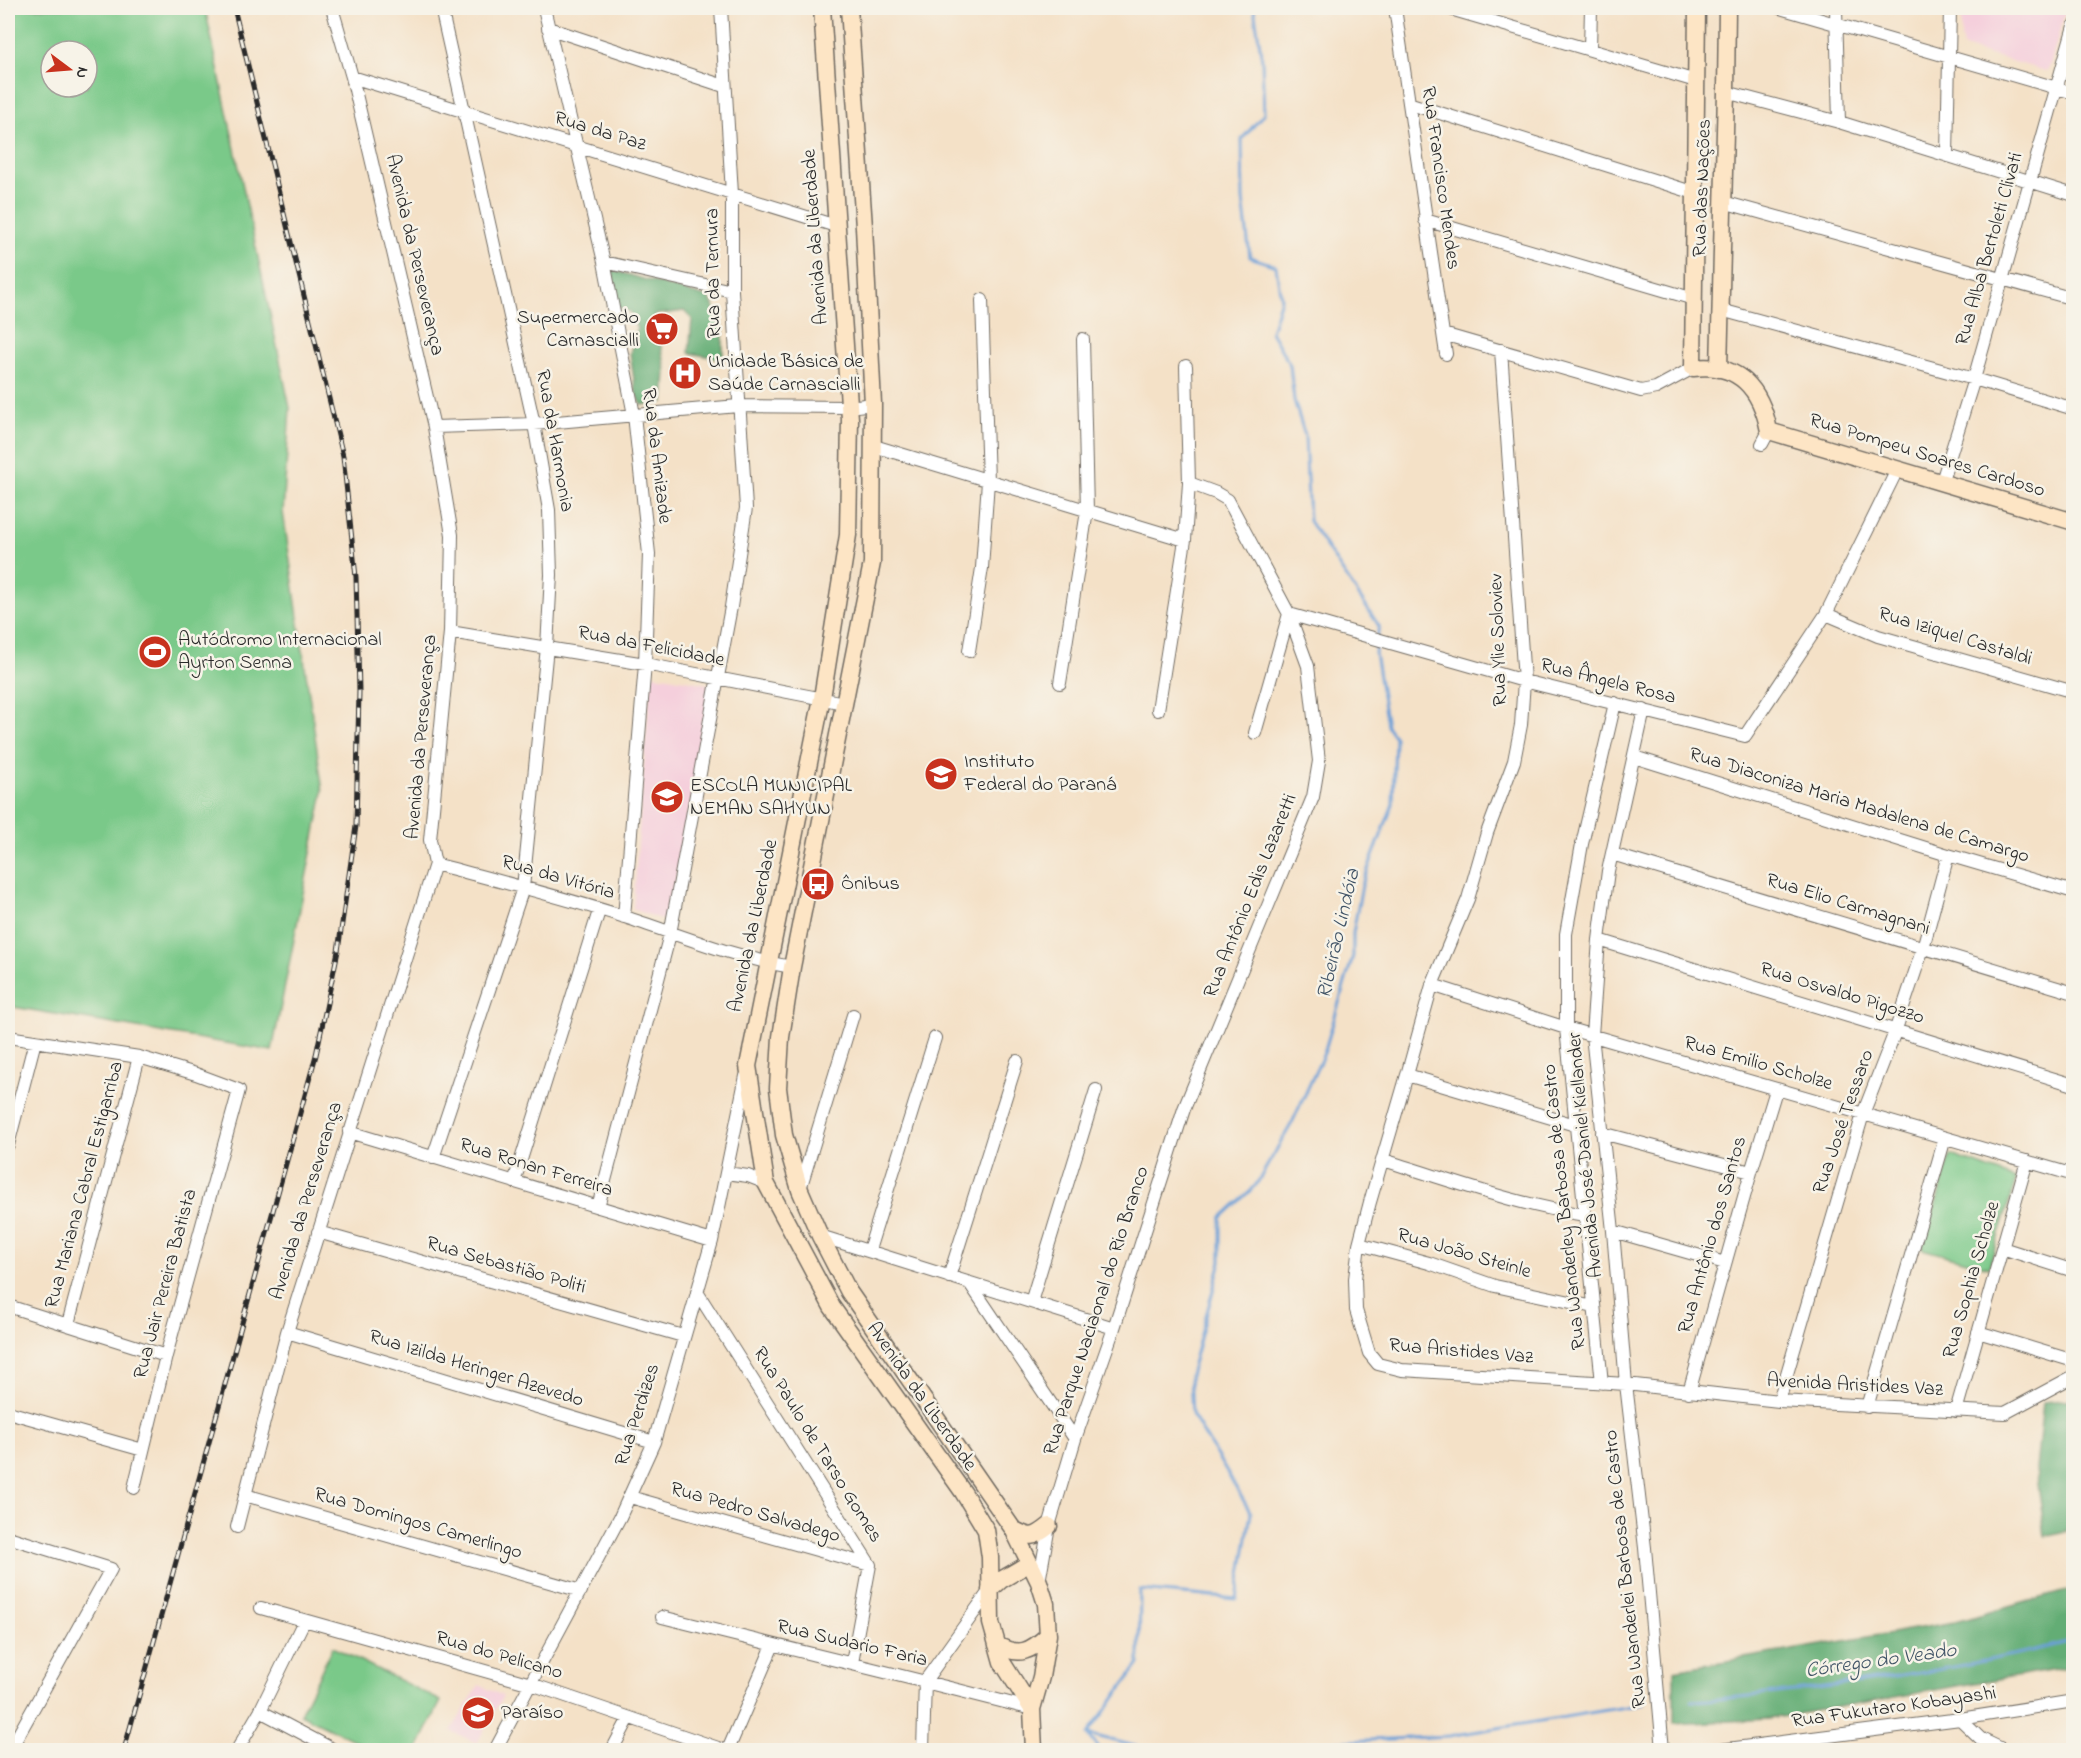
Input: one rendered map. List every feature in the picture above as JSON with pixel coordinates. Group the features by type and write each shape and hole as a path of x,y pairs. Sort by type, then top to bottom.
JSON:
{"street":[{"name":"Avenida da Perseverança","path":"237,1527 287,1332 435,864 430,840 450,632 452,535 434,427 352,77 332,8"},
{"name":"Rua da Harmonia","path":"434,1158 524,888 547,647 551,575 549,510 534,424 441,8"},
{"name":"Rua da Amizade","path":"544,8 604,262 634,415 649,554 645,664 624,917"},
{"name":"Rua da Ternura","path":"718,680 746,508 732,291 732,194 721,8"},
{"name":"Avenida da Liberdade","path":"822,8 849,407 848,536 822,698 748,1066 766,1183 832,1307 963,1492 986,1530 990,1557 991,1623 1002,1662 1032,1709"},
{"name":"Avenida da Liberdade","path":"849,8 873,404 872,563 792,967 781,1037 778,1088 784,1135 800,1190 820,1236 849,1292 1013,1529 1030,1563"},
{"name":"Rua Francisco Mendes","path":"1395,8 1411,104 1425,220 1446,354"},
{"path":"1447,8 1483,13 1696,81"},
{"path":"1590,49 1591,8"},
{"name":"Rua das Nações","path":"1693,368 1697,8"},
{"name":"Rua das Nações","path":"1719,369 1727,8"},
{"path":"1780,8 2073,93"},
{"path":"1836,8 1839,122"},
{"path":"1947,156 1951,58 1950,8"},
{"name":"Rua Alba Bertoleti Clivati","path":"1942,481 1974,379 2073,26"},
{"path":"549,28 724,86"},
{"name":"Rua da Paz","path":"352,77 576,144 836,226"},
{"path":"1726,93 1839,122 2073,195"},
{"path":"1411,104 1695,193"},
{"path":"1723,202 2073,299"},
{"path":"1425,220 1694,299"},
{"path":"604,262 732,291"},
{"path":"969,651 982,568 988,481 982,300"},
{"path":"1721,310 1974,379 2073,409"},
{"path":"1694,330 1720,332"},
{"path":"1443,334 1641,391 1656,388 1693,368"},
{"path":"1060,682 1087,511 1083,339"},
{"name":"Rua Ylie Soloviev","path":"1407,1075 1432,985 1468,899 1487,833 1514,761 1521,725 1524,681 1501,351"},
{"path":"1158,710 1185,540 1189,483 1186,366"},
{"name":"Rua Pompeu Soares Cardoso","path":"1693,368 1719,369 1733,373 1749,384 1760,400 1765,437 1898,468 2073,522"},
{"path":"434,427 534,424 738,406 849,407 873,404"},
{"path":"874,446 1185,540"},
{"path":"1826,614 1898,468"},
{"name":"Rua Antônio Edis Lazaretti","path":"1184,1109 1313,797 1319,760 1308,666 1289,614 1228,500 1216,492 1189,483"},
{"path":"1255,733 1289,614"},
{"name":"Rua Ângela Rosa","path":"1289,614 1524,681 1745,736 1826,614"},
{"name":"Rua Iziquel Castaldi","path":"1826,614 1878,636 2073,692"},
{"name":"Rua da Felicidade","path":"450,632 645,664 844,703"},
{"path":"598,1207 670,934 718,680"},
{"name":"Avenida José Daniel Kiellander","path":"1566,1028 1566,934 1582,844 1615,703"},
{"name":"Avenida José Daniel Kiellander","path":"1626,1384 1613,1231 1592,1035 1599,940 1612,854 1644,710"},
{"name":"Rua Diaconiza Maria Madalena de Camargo","path":"1634,757 2073,892"},
{"name":"Rua Elio Carmagnani","path":"1612,854 2073,993"},
{"name":"Rua José Tessaro","path":"1779,1401 1863,1114 1895,1032 1923,948 1948,855"},
{"name":"Rua da Vitória","path":"435,864 624,917 670,934 769,964 792,967"},
{"path":"514,1182 599,911"},
{"name":"Rua Osvaldo Pigozzo","path":"1599,940 2073,1085"},
{"name":"Rua Emilio Scholze","path":"1432,985 1566,1028 2073,1175"},
{"path":"800,1190 853,1015"},
{"name":"Rua Wanderley Barbosa de Castro","path":"1566,1028 1602,1383"},
{"path":"8,1037 139,1057"},
{"path":"869,1250 935,1038"},
{"path":"8,1145 35,1041"},
{"name":"Rua Jair Pereira Batista","path":"134,1488 166,1356 238,1090 196,1074 139,1057"},
{"name":"Rua Mariana Cabral Estigarriba","path":"68,1324 139,1057"},
{"path":"949,1276 1017,1060"},
{"name":"Rua Perdizes","path":"495,1750 630,1497 654,1442 712,1241 748,1066"},
{"path":"1407,1075 1575,1125"},
{"name":"Rua Aristides Vaz","path":"1407,1075 1359,1244 1355,1279 1356,1310 1369,1353 1378,1364 1402,1370 1626,1384"},
{"path":"1031,1302 1096,1090"},
{"name":"Rua Antônio dos Santos","path":"1689,1392 1776,1090"},
{"name":"Rua Parque Naciaonal do Rio Branco","path":"1039,1582 1048,1526 1184,1109"},
{"name":"Rua Ronan Ferreira","path":"349,1132 712,1241"},
{"path":"1602,1133 1751,1172"},
{"path":"1867,1407 1945,1138"},
{"path":"1383,1160 1517,1200 1585,1215"},
{"name":"Rua Sophia Scholze","path":"1956,1411 2026,1161"},
{"path":"726,1173 748,1176 766,1183"},
{"path":"1613,1231 1725,1263"},
{"name":"Rua Sebastião Politi","path":"318,1232 683,1336"},
{"path":"820,1236 1114,1328"},
{"name":"Rua João Steinle","path":"1359,1244 1429,1263 1495,1286 1594,1307"},
{"path":"2002,1248 2073,1271"},
{"path":"971,1285 1075,1439"},
{"name":"Rua Paulo de Tarso Gomes","path":"697,1292 870,1565 852,1663"},
{"path":"8,1306 166,1356"},
{"name":"Rua Izilda Heringer Azevedo","path":"287,1332 654,1442"},
{"path":"1978,1332 2073,1361"},
{"name":"Avenida Aristides Vaz","path":"1626,1384 1779,1401 2005,1413 2073,1376"},
{"name":"Rua Wanderlei Barbosa de Castro","path":"1626,1384 1645,1548 1664,1750"},
{"path":"8,1412 143,1450"},
{"name":"Rua Domingos Camerlingo","path":"245,1495 581,1591"},
{"name":"Rua Pedro Salvadego","path":"630,1497 870,1565"},
{"path":"1013,1529 1027,1536 1038,1536 1048,1526"},
{"name":"Rua Parque Naciaonal do Rio Branco","path":"1030,1563 1048,1526"},
{"path":"9,1541 111,1569 10,1750"},
{"path":"923,1750 925,1681 990,1590 1001,1580 1030,1563 1046,1604 1048,1635 1041,1677 1032,1709 1034,1750"},
{"name":"Rua do Pelicano","path":"261,1608 531,1684 726,1750"},
{"name":"Rua Sudario Faria","path":"662,1617 1032,1709"},
{"path":"237,1750 260,1711 303,1621"},
{"path":"997,1645 1009,1651 1020,1651 1035,1647 1048,1635"},
{"path":"726,1750 773,1645"},
{"name":"Rua Fukutaro Kobayashi","path":"1720,1750 1782,1747 2073,1701"},
{"path":"260,1711 334,1750"},
{"path":"612,1750 629,1718"},
{"path":"1960,1719 1981,1739 2004,1750"}],"shaded area":[{"path":"1961,8 2066,8 2050,66 2046,71 1963,47"},
{"name":"ESCOLA MUNICIPAL NEMAN SAHYUN","path":"651,674 713,685 668,922 633,909"},
{"name":"Paraíso","path":"479,1685 503,1696 477,1743 451,1731"}],"green space":[{"name":"Autódromo Internacional Ayrton Senna","path":"8,8 205,8 290,408 283,512 323,792 272,1051 8,1006"},
{"path":"612,270 710,298 723,329 723,359 689,353 692,319 684,311 655,315 666,370 664,402 642,405 636,393 630,353 637,329 630,312 617,307"},
{"path":"1951,1155 2016,1179 1989,1267 1922,1249"},
{"path":"2073,1399 2073,1529 2045,1536 2036,1469 2043,1402"},
{"path":"2073,1589 2073,1666 1769,1719 1674,1724 1674,1670 1955,1622"},
{"path":"333,1647 441,1701 417,1750 374,1750 300,1714"}],"waterway":[{"name":"Ribeirão Lindóia","path":"1254,8 1262,60 1264,114 1242,139 1243,199 1250,257 1276,266 1281,299 1271,332 1290,365 1294,400 1305,436 1309,521 1379,626 1377,637"},
{"name":"Ribeirão Lindóia","path":"1100,1750 1088,1734 1139,1664 1140,1590 1237,1599 1251,1513 1192,1414 1190,1375 1221,1261 1221,1218 1256,1185 1292,1123 1324,1053 1353,956 1353,933 1362,885 1393,804 1395,737 1387,726 1375,653 1376,643"},
{"name":"Córrego do Veado","path":"1691,1701 1785,1692 1899,1676 1987,1661 2074,1640"},
{"name":"Córrego do Veado","path":"1307,1750 1330,1742 1449,1736 1644,1704"},
{"name":"Córrego do Veado","path":"1088,1734 1150,1750"}],"railway":[{"path":"124,1750 316,1055 338,951 356,826 359,691 356,577 343,456 234,8"}],"place":[{"name":"Supermercado Carnascialli","path":"662,329"},
{"name":"Unidade Básica de Saúde Carnascialli","path":"685,373"},
{"name":"Autódromo Internacional Ayrton Senna","path":"155,652"},
{"name":"Instituto Federal do Paraná","path":"941,774"},
{"name":"ESCOLA MUNICIPAL NEMAN SAHYUN","path":"667,797"},
{"name":"Ônibus","path":"818,884"},
{"name":"Paraíso","path":"478,1713"}]}
